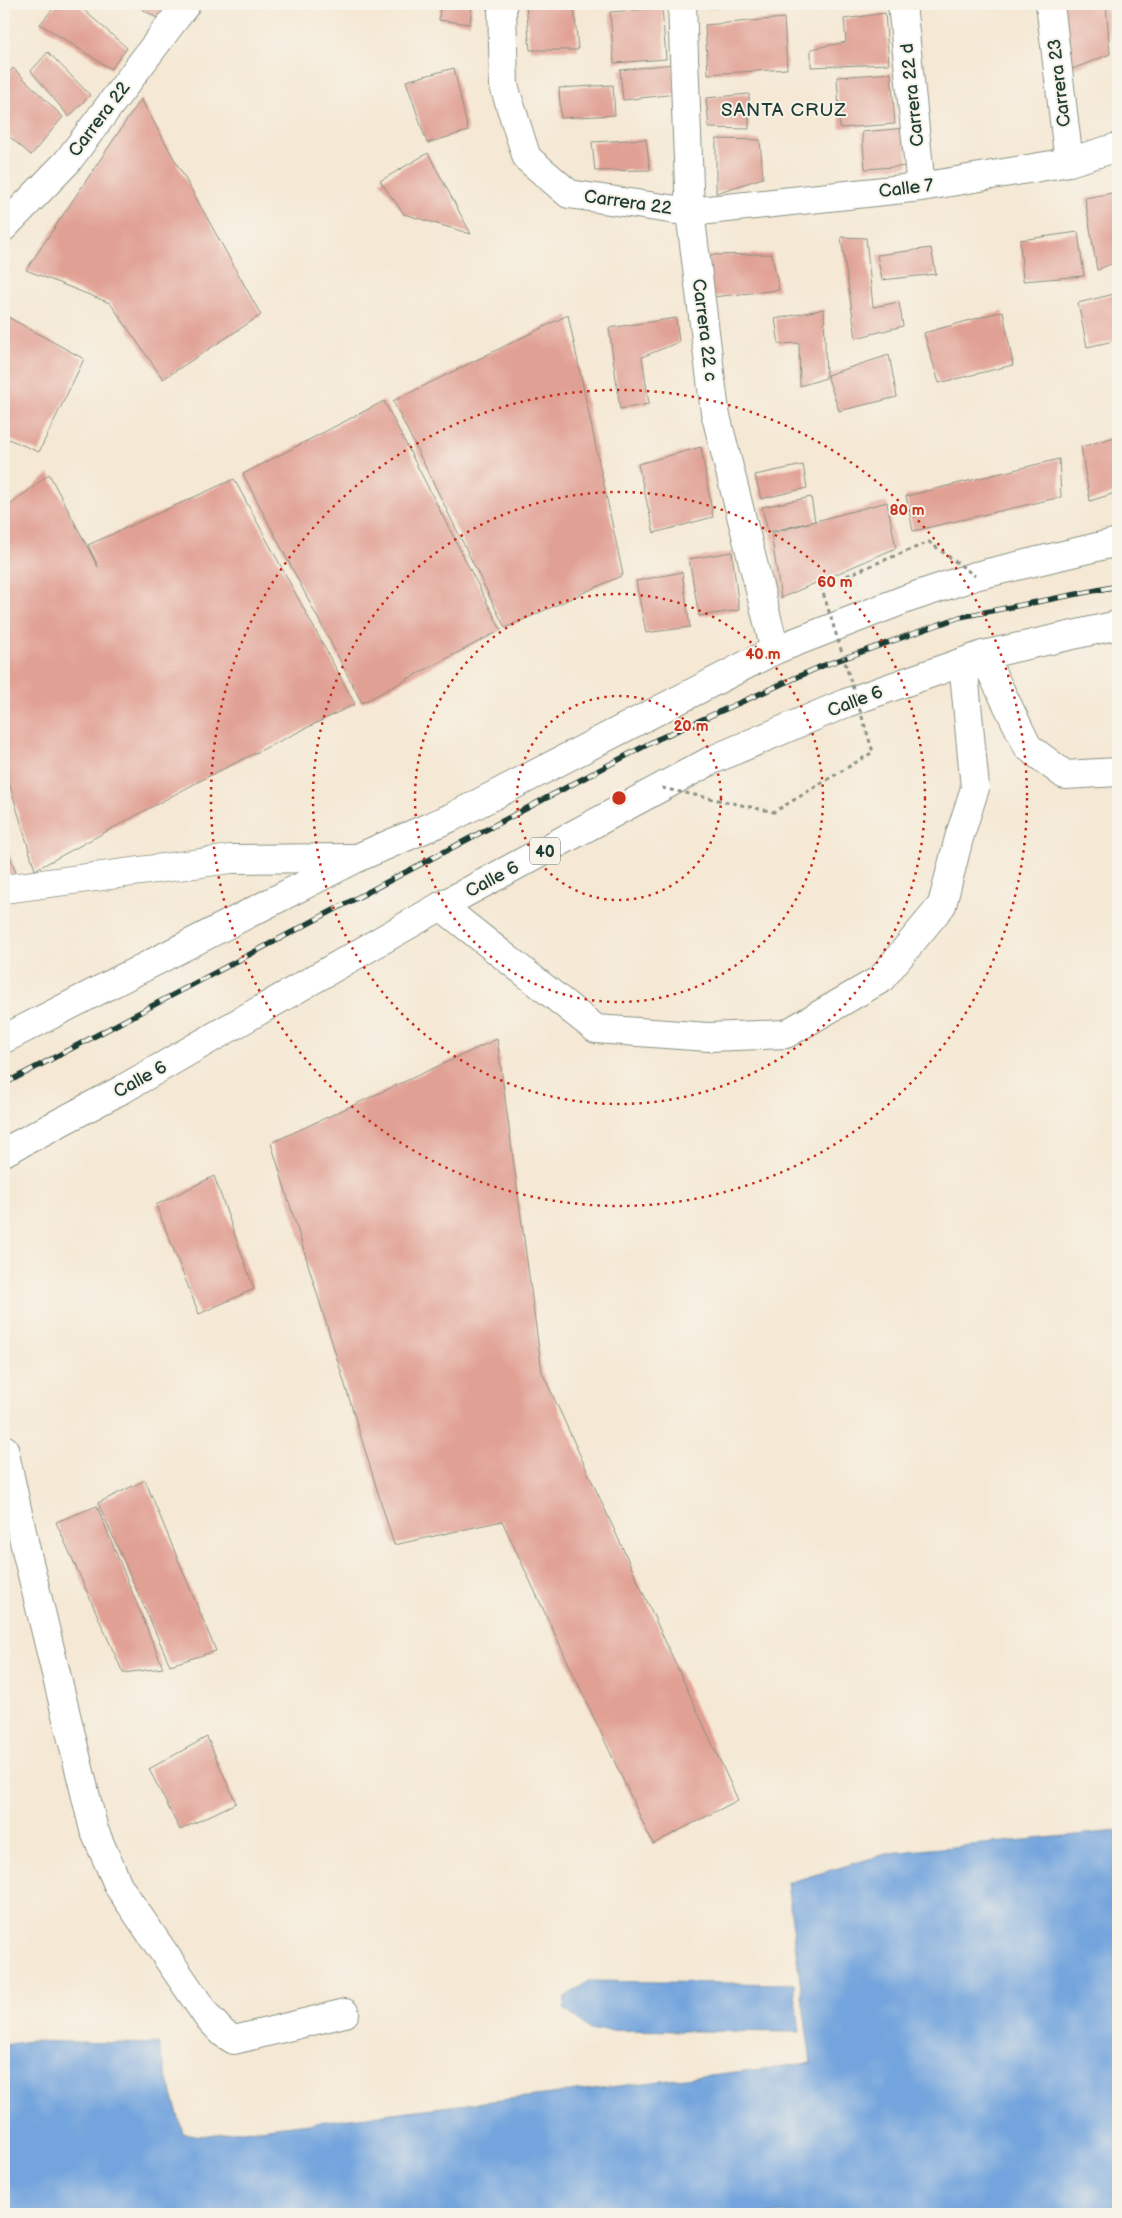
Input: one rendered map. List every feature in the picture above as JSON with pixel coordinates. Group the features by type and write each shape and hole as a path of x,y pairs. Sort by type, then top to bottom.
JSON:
{"main road":[{"name":"Carrera 22","path":"4,227 67,162 186,4"},
{"name":"Carrera 22","path":"502,4 504,86 527,158 569,194 690,212"},
{"name":"Carrera 22 c","path":"682,4 690,212 715,412 775,650"},
{"name":"Carrera 22 d","path":"902,4 921,187"},
{"name":"Carrera 23","path":"1050,4 1069,162"},
{"name":"Calle 7","path":"690,212 921,187 1069,162 1118,147"},
{"path":"4,1040 357,858 450,818 775,650 906,599 975,576 1118,542"},
{"name":"Calle 6","path":"4,1152 123,1089 441,906 712,760 837,707 973,658 1118,625"},
{"path":"973,658 1028,748 1065,775 1118,772"},
{"path":"441,906 596,1029 708,1037 786,1034 881,979 942,905 959,838 976,788 973,658"},
{"path":"4,888 231,860 357,858"},
{"path":"4,1449 26,1550 94,1830 119,1887 207,2016 223,2033 234,2040 345,2013"}],"path":[{"path":"662,788 774,812 873,752 821,586 929,542 975,576"}],"water":[{"path":"1118,1831 1118,2214 4,2214 4,2045 29,2041 158,2044 183,2133 200,2136 811,2063 787,1883 889,1853"},
{"path":"589,1981 794,1984 800,2032 590,2030 564,2009 565,1997"}],"building":[{"path":"57,4 77,4 127,48 111,69 40,24"},
{"path":"134,4 171,4 162,21"},
{"path":"440,4 472,4 470,24 439,20"},
{"path":"526,4 574,4 578,50 530,50"},
{"path":"709,4 755,4 755,5 709,8"},
{"path":"1057,4 1106,4 1110,54 1065,72"},
{"path":"662,8 666,59 614,63 610,12"},
{"path":"885,13 889,64 811,67 811,49 846,42 844,19"},
{"path":"784,18 787,69 708,74 705,25"},
{"path":"48,52 90,95 69,117 31,71"},
{"path":"673,64 676,94 623,100 620,70"},
{"path":"13,68 63,117 31,155 4,132 4,79"},
{"path":"454,68 468,131 427,143 406,81"},
{"path":"891,73 895,124 840,128 837,77"},
{"path":"613,85 615,115 561,118 559,88"},
{"path":"749,94 749,129 709,128 706,98"},
{"path":"141,99 261,315 163,379 110,303 26,270"},
{"path":"905,128 908,166 865,169 862,132"},
{"path":"646,139 650,170 595,171 592,142"},
{"path":"716,139 760,140 763,178 716,193"},
{"path":"428,153 471,234 404,214 380,181"},
{"path":"1118,192 1118,261 1097,270 1085,198"},
{"path":"1078,232 1084,276 1023,281 1020,240"},
{"path":"841,237 866,238 873,307 899,302 903,326 856,338"},
{"path":"931,248 936,274 882,280 877,255"},
{"path":"772,254 779,290 712,297 707,255"},
{"path":"1118,293 1118,340 1087,347 1078,303"},
{"path":"824,309 826,378 800,386 799,343 779,344 775,319"},
{"path":"1003,311 1013,365 939,383 924,333"},
{"path":"568,315 623,575 505,628 393,401"},
{"path":"8,317 84,359 39,452 4,437 4,325"},
{"path":"676,318 679,342 642,357 649,404 620,409 609,328"},
{"path":"889,355 897,397 839,411 827,375"},
{"path":"384,401 501,630 362,703 243,474"},
{"path":"1118,436 1118,492 1090,501 1081,447"},
{"path":"701,447 713,517 654,533 638,464"},
{"path":"1059,459 1061,497 913,531 906,496"},
{"path":"803,465 807,488 761,499 755,475"},
{"path":"49,474 98,567 88,545 234,479 355,704 209,776 35,870 4,766 4,510"},
{"path":"811,497 815,521 768,532 762,507"},
{"path":"887,502 896,548 781,598 771,533"},
{"path":"732,552 739,610 699,616 689,559"},
{"path":"682,572 690,627 646,633 636,581"},
{"path":"4,838 16,873 4,876"},
{"path":"497,1039 542,1372 738,1800 653,1844 502,1521 394,1545 271,1143"},
{"path":"214,1176 254,1289 199,1314 156,1205"},
{"path":"145,1480 216,1651 170,1665 98,1503"},
{"path":"97,1506 163,1668 123,1673 56,1522"},
{"path":"207,1737 236,1803 180,1830 149,1769"}],"railway":[{"path":"4,1084 658,739 822,666 960,617 1118,586"}],"district":[{"name":"SANTA CRUZ","path":"784,109"}]}
